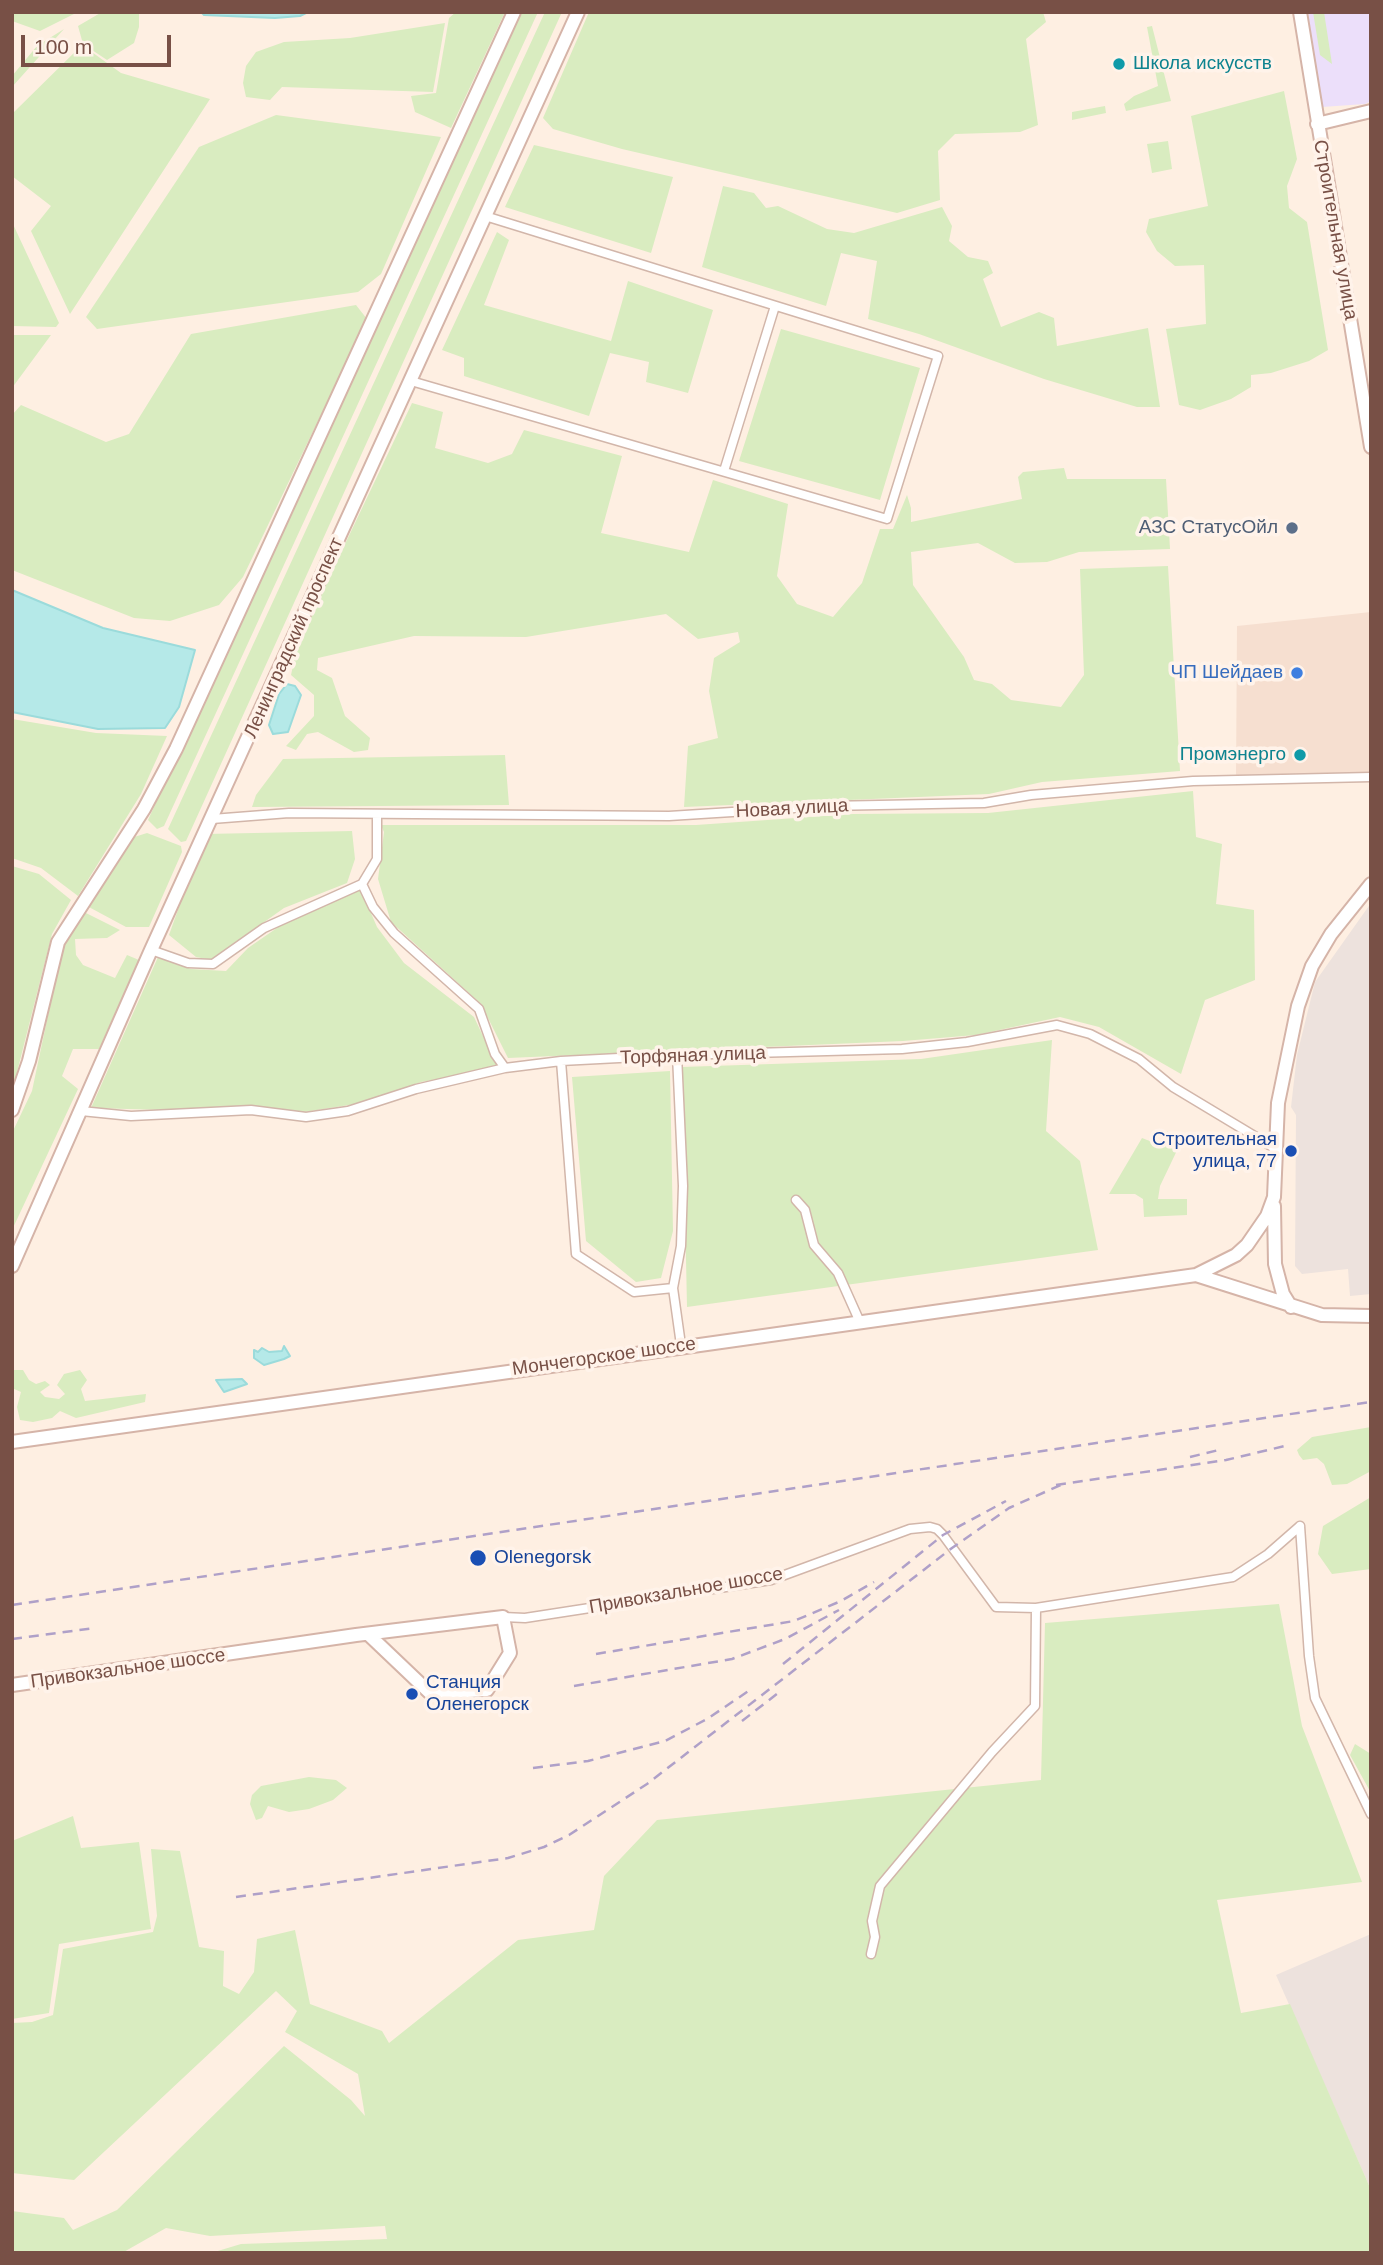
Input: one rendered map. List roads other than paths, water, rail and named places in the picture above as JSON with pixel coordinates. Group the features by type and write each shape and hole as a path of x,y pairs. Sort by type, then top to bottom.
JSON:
{"street":[{"path":"12,1110 29,1061 58,942 144,809 176,749 514,12"},
{"name":"Ленинградский проспект","path":"12,1266 151,950 578,12"},
{"name":"Строительная улица","path":"1300,12 1371,447"},
{"path":"1317,124 1371,111"},
{"path":"411,381 887,519 938,356 485,216"},
{"path":"724,471 775,306"},
{"name":"Новая улица","path":"212,819 289,813 669,816 827,806 984,803 1193,781 1371,777"},
{"path":"151,950 188,963 214,964 264,928 362,884 377,859 377,815"},
{"path":"362,884 373,907 394,933 479,1009 495,1054 505,1068"},
{"path":"1291,1307 1283,1294 1275,1264 1274,1197 1278,1103 1298,1006 1312,966 1371,884"},
{"name":"Торфяная улица","path":"81,1111 131,1116 251,1110 306,1117 348,1111 416,1089 505,1068 561,1061 902,1049 967,1042 1057,1025 1090,1034 1139,1059 1173,1087 1276,1149"},
{"path":"677,1055 683,1186 681,1246 673,1288 681,1345"},
{"path":"561,1061 576,1254 634,1292 673,1288"},
{"path":"1196,1275 1224,1263 1247,1245 1267,1216 1274,1197"},
{"path":"796,1200 805,1210 814,1245 838,1273 859,1320"},
{"path":"1196,1275 1322,1315 1371,1316"},
{"name":"Мончегорское шоссе","path":"12,1442 681,1345 1196,1275"},
{"path":"871,1954 876,1937 872,1921 880,1886 958,1791 1035,1706 1037,1608 1233,1577 1300,1526 1309,1657 1315,1698 1371,1814"},
{"name":"Привокзальное шоссе","path":"12,1685 368,1634 503,1617 525,1618 771,1580 910,1529 930,1527 943,1535 996,1607 1037,1608"},
{"path":"368,1634 430,1693 487,1690 510,1653 503,1617"}],"water":[{"path":"201,12 308,12 300,16 275,18 204,15"},
{"path":"12,590 103,628 195,650 179,707 165,728 98,729 12,712"},
{"path":"287,684 295,686 301,695 288,732 273,734 269,725 279,694"},
{"path":"284,1346 290,1356 284,1359 264,1365 254,1358 254,1350 258,1352 262,1348 269,1352 282,1351"},
{"path":"242,1379 247,1384 224,1392 216,1380"}],"railway":[{"path":"12,1605 1371,1402"},
{"path":"1056,1485 1226,1460 1289,1445"},
{"path":"1190,1457 1223,1449"},
{"path":"236,1897 508,1858 544,1847 569,1835 647,1784 952,1548 1009,1508 1063,1484"},
{"path":"783,1664 943,1535 1006,1501"},
{"path":"596,1654 794,1621 841,1601 874,1582"},
{"path":"574,1686 732,1659 785,1639 839,1610"},
{"path":"12,1639 95,1628"},
{"path":"533,1768 588,1761 665,1741 707,1719 750,1690"},
{"path":"742,1721 782,1690"}],"place":[{"name":"Школа искусств","path":"1119,64"},
{"name":"АЗС СтатусОйл","path":"1292,528"},
{"name":"ЧП Шейдаев","path":"1297,673"},
{"name":"Промэнерго","path":"1300,755"},
{"name":"Строительная улица, 77","path":"1291,1151"},
{"name":"Olenegorsk","path":"478,1558"},
{"name":"Станция Оленегорск","path":"412,1694"}]}
